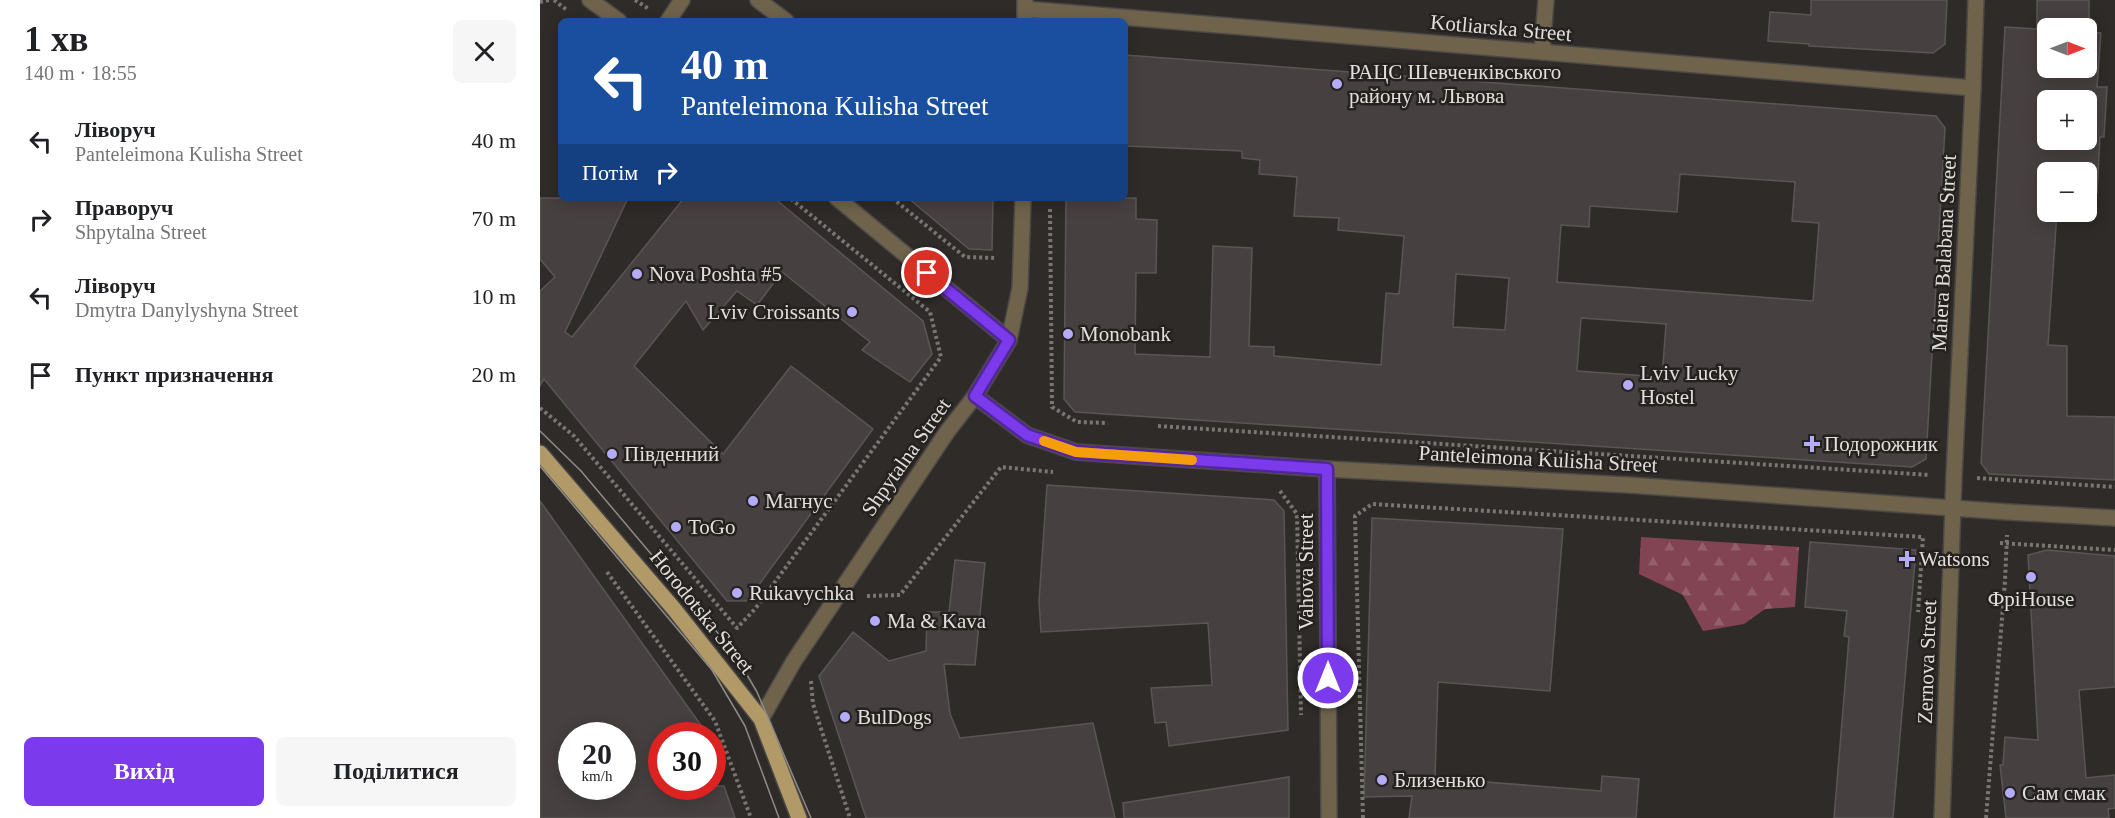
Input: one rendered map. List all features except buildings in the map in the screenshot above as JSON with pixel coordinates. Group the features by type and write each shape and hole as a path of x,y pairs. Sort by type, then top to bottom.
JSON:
{"main road":[{"name":"Horodotska Street","path":"540,453 674,609 761,719 799,818"}],"street":[{"path":"590,0 615,18"},
{"path":"670,18 682,0"},
{"path":"758,0 782,18"},
{"path":"1542,52 1546,0"},
{"name":"Maiera Balabana Street","path":"1953,508 1976,0"},
{"name":"Kotliarska Street","path":"1025,10 1123,18"},
{"name":"Kotliarska Street","path":"1128,18 1973,87"},
{"path":"841,201 1009,340"},
{"name":"Shpytalna Street","path":"761,719 801,651 947,432 975,396 1009,340 1020,288 1023,201"},
{"name":"Panteleimona Kulisha Street","path":"975,396 1027,435 1076,452 1327,469 1629,484 2115,518"},
{"name":"Vahova Street","path":"1327,469 1329,818"},
{"name":"Zernova Street","path":"1942,818 1953,508"}],"path":[{"path":"540,2 549,0"},
{"path":"540,408 574,436 737,628 755,609 941,357 930,312 794,201"},
{"path":"896,201 965,257 1003,258"},
{"path":"1050,201 1052,407 1077,422 1108,423"},
{"path":"1158,426 1932,476"},
{"path":"859,596 900,595 1001,467"},
{"path":"1976,477 2115,487"},
{"path":"1363,818 1354,516 1372,504 1923,537 1918,612"},
{"path":"1298,514 1301,724"},
{"path":"1986,818 2007,536"},
{"path":"2000,543 2115,550"},
{"path":"605,570 715,721 751,818"},
{"path":"810,677 813,704 850,818"}],"green space":[{"path":"1641,537 1799,547 1795,607 1765,609 1744,624 1703,631 1683,595 1639,574"}],"tram line":[{"path":"540,431 581,471 733,651 757,692 811,818"},
{"path":"540,466 712,670 745,726 779,818"}],"slow traffic":[{"path":"1044,441 1076,452 1192,460"}],"place":[{"name":"РАЦС Шевченківського району м. Львова","path":"1337,84"},
{"name":"Nova Poshta #5","path":"637,274"},
{"name":"Lviv Croissants","path":"852,312"},
{"name":"Monobank","path":"1068,334"},
{"name":"Lviv Lucky Hostel","path":"1628,385"},
{"name":"Подорожник","path":"1812,444"},
{"name":"Південний","path":"612,454"},
{"name":"Магнус","path":"753,501"},
{"name":"ToGo","path":"676,527"},
{"name":"Watsons","path":"1907,559"},
{"name":"ФріHouse","path":"2031,577"},
{"name":"Rukavychka","path":"737,593"},
{"name":"Ma & Kava","path":"875,621"},
{"name":"BulDogs","path":"845,717"},
{"name":"Близенько","path":"1382,780"},
{"name":"Сам смак","path":"2010,793"}],"route":[{"path":"927,273 1009,340 975,396 1027,435 1076,452 1327,469 1328,678"}]}
